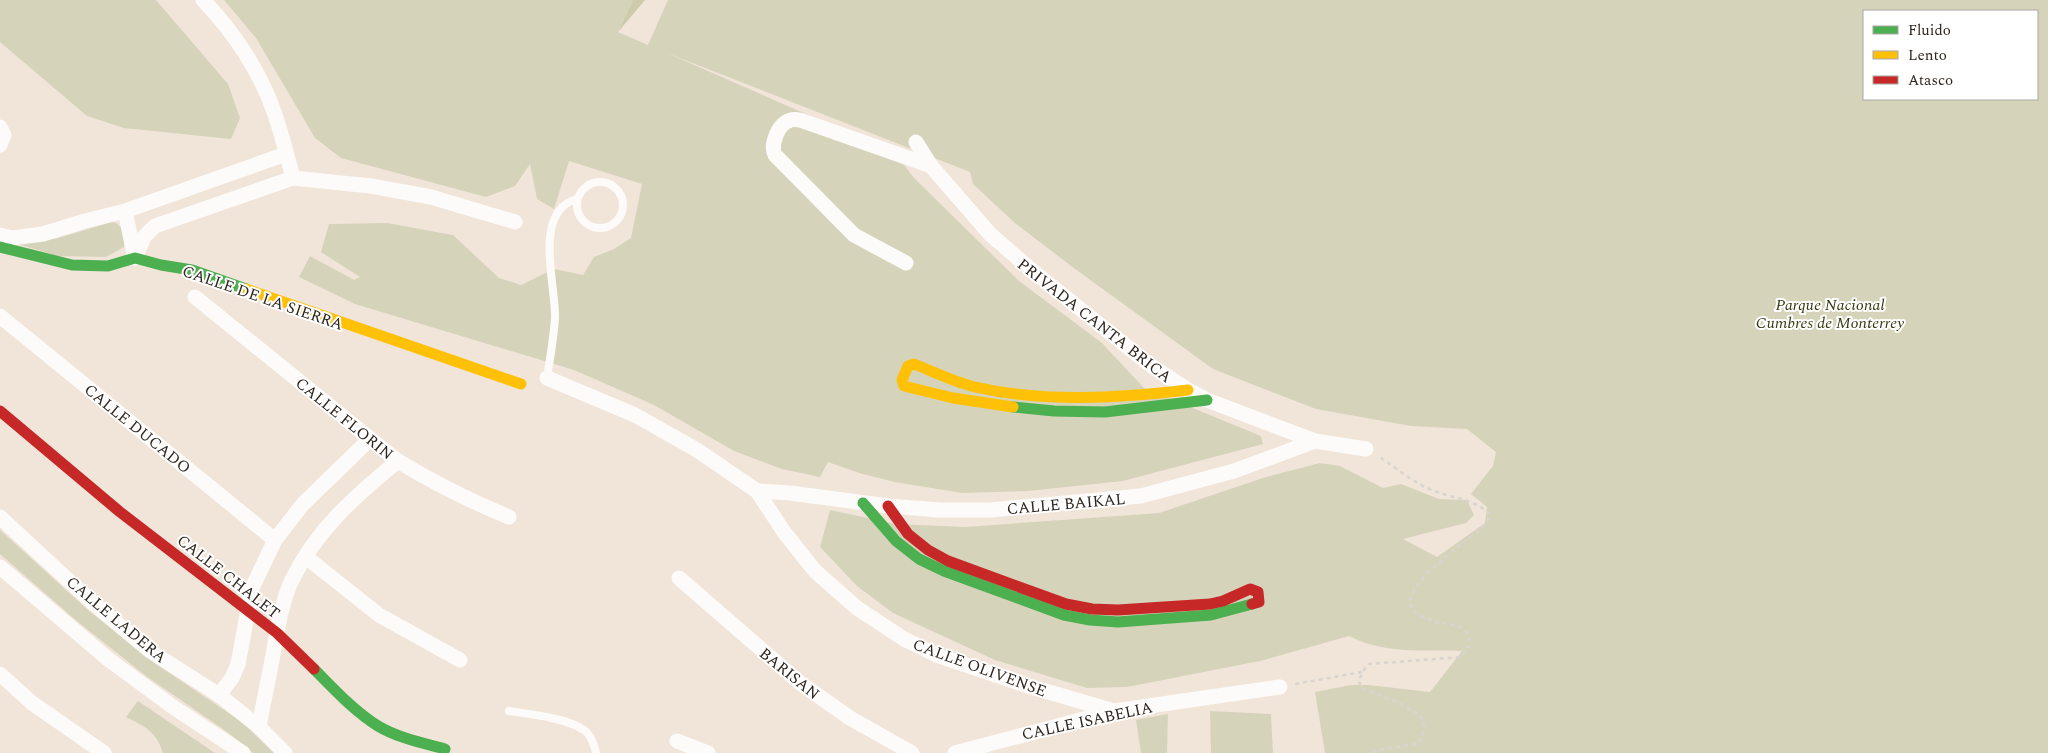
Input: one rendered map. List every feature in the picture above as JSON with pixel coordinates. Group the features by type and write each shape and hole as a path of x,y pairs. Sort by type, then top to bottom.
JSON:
{"street":[{"path":"202,0 217,15 252,64 274,111 293,178"},
{"path":"906,263 854,235 775,155 772,148 773,141 784,123 791,120 800,120 931,166"},
{"path":"0,126 4,135 0,145"},
{"name":"PRIVADA CANTA BRICA","path":"916,142 931,166 990,234 1126,348 1188,390 1207,400 1315,441"},
{"path":"0,236 12,238 43,234 85,221 126,212 286,154"},
{"path":"136,258 144,236 155,226 293,178 371,186 431,197 515,222"},
{"path":"169,197 176,218"},
{"path":"126,212 136,258"},
{"path":"0,247 50,260 89,266 108,266 136,258"},
{"name":"CALLE DE LA SIERRA","path":"136,258 161,265 192,270 522,384"},
{"name":"CALLE FLORIN","path":"195,297 398,461 441,486 509,517"},
{"name":"CALLE DUCADO","path":"0,316 275,540"},
{"path":"1188,390 1104,398 1014,393 974,387 914,364 908,366 902,380 904,386 936,395 1012,406 1057,410 1104,412 1136,410 1207,400"},
{"name":"CALLE OLIVENSE","path":"547,378 634,415 697,450 757,491 784,532 815,571 857,608 904,639 939,656 1028,686 1114,711"},
{"name":"CALLE CHALET","path":"0,411 120,512 277,633 347,702 379,726 410,739 445,749"},
{"path":"219,696 232,678 238,664 252,588 275,540 303,504 370,439"},
{"name":"CALLE BAIKAL","path":"757,491 790,493 888,506 940,510 990,510 1141,496 1234,471 1315,441 1366,449"},
{"path":"259,727 279,616 291,583 315,540 331,521 360,491 398,461"},
{"path":"863,503 896,541 918,559 944,571 1064,615 1090,620 1118,622 1211,615 1228,612 1259,602 1258,592 1250,589 1223,601 1210,604 1118,610 1092,609 1066,604 948,561 928,550 908,534 888,506"},
{"name":"CALLE LADERA","path":"0,517 94,604 150,651 219,696 259,727 285,753"},
{"path":"306,557 379,615 460,660"},
{"name":"CALLE LADERA","path":"0,567 108,659 173,707 243,753"},
{"name":"BARISAN","path":"679,578 800,684 850,718 912,753"},
{"path":"0,674 32,703 104,753"},
{"name":"CALLE ISABELIA","path":"956,753 1114,711 1280,687"},
{"path":"677,741 708,753"}],"lane":[{"path":"592,183 606,183 618,191 622,198 622,212 614,224 608,228 593,228 581,220 577,213 577,199 580,192 592,183"},
{"path":"547,378 555,316 549,260 551,231 559,211 570,201 577,199"},
{"path":"509,711 552,718 585,730 596,747 596,753"}],"path":[{"path":"1366,449 1425,487 1452,498 1472,502 1481,506 1490,514 1489,519 1477,533 1430,572 1412,593 1409,602 1415,613 1436,622 1459,626 1468,633 1470,644 1461,657 1369,664 1362,672 1358,681 1361,688 1405,706 1423,720 1423,734 1419,743 1400,748 1378,749 1373,753"},
{"path":"1280,687 1362,672"}],"green space":[{"path":"0,0 156,0 228,84 240,118 231,139 124,128 87,116 0,42"},
{"name":"Parque Nacional Cumbres de Monterrey","path":"224,0 633,0 618,32 648,45 668,0 2048,0 2048,753 1325,753 1315,692 1351,685 1369,685 1430,692 1462,651 1404,650 1376,646 1349,636 1260,661 1127,687 1087,688 995,660 893,613 857,586 820,547 830,510 896,524 965,527 1159,513 1266,477 1320,463 1340,466 1383,488 1401,484 1439,499 1467,500 1474,515 1466,523 1403,539 1437,557 1485,523 1487,507 1471,494 1493,466 1496,452 1467,429 1411,426 1316,409 1213,369 1015,223 973,184 970,172 667,53 895,153 914,178 1019,281 1102,343 1144,388 1261,436 1263,444 1123,481 1028,491 962,493 895,482 859,473 828,462 820,477 782,469 734,451 654,405 574,370 355,304 299,277 310,256 354,280 360,277 321,252 329,224 387,223 453,235 499,278 521,285 554,269 583,275 594,257 614,249 631,238 642,184 569,161 554,209 537,199 530,164 515,186 486,197 341,158 315,138 256,38"},
{"path":"112,222 124,230 124,247 106,257 58,256 8,241 38,241 58,238"},
{"path":"0,530 88,610 156,664 242,722 274,753 253,753 230,734 146,676 78,622 0,554"},
{"path":"138,701 215,753 163,753 157,740 149,731 126,717"},
{"path":"1210,711 1271,714 1273,753 1211,753"},
{"path":"1168,714 1167,753 1141,753 1136,720"}],"shaded area":[{"path":"633,0 645,0 618,32"}],"traffic: fast":[{"path":"0,247 72,265 108,266 135,258 192,270 246,289"},
{"path":"1013,407 1054,411 1105,412 1207,400"},
{"path":"863,503 896,541 919,559 944,571 1064,615 1090,620 1118,622 1211,615 1252,604"},
{"path":"314,669 352,707 378,726 402,737 445,749"}],"traffic: slow":[{"path":"246,289 521,384"},
{"path":"1013,407 953,398 904,386 902,380 908,366 914,364 967,385 1028,395 1081,398 1188,390"}],"traffic: jam":[{"path":"0,411 120,512 277,633 314,669"},
{"path":"888,506 908,534 928,550 948,561 1066,604 1092,609 1118,610 1210,604 1223,601 1250,589 1258,592 1259,602 1252,604"}]}
